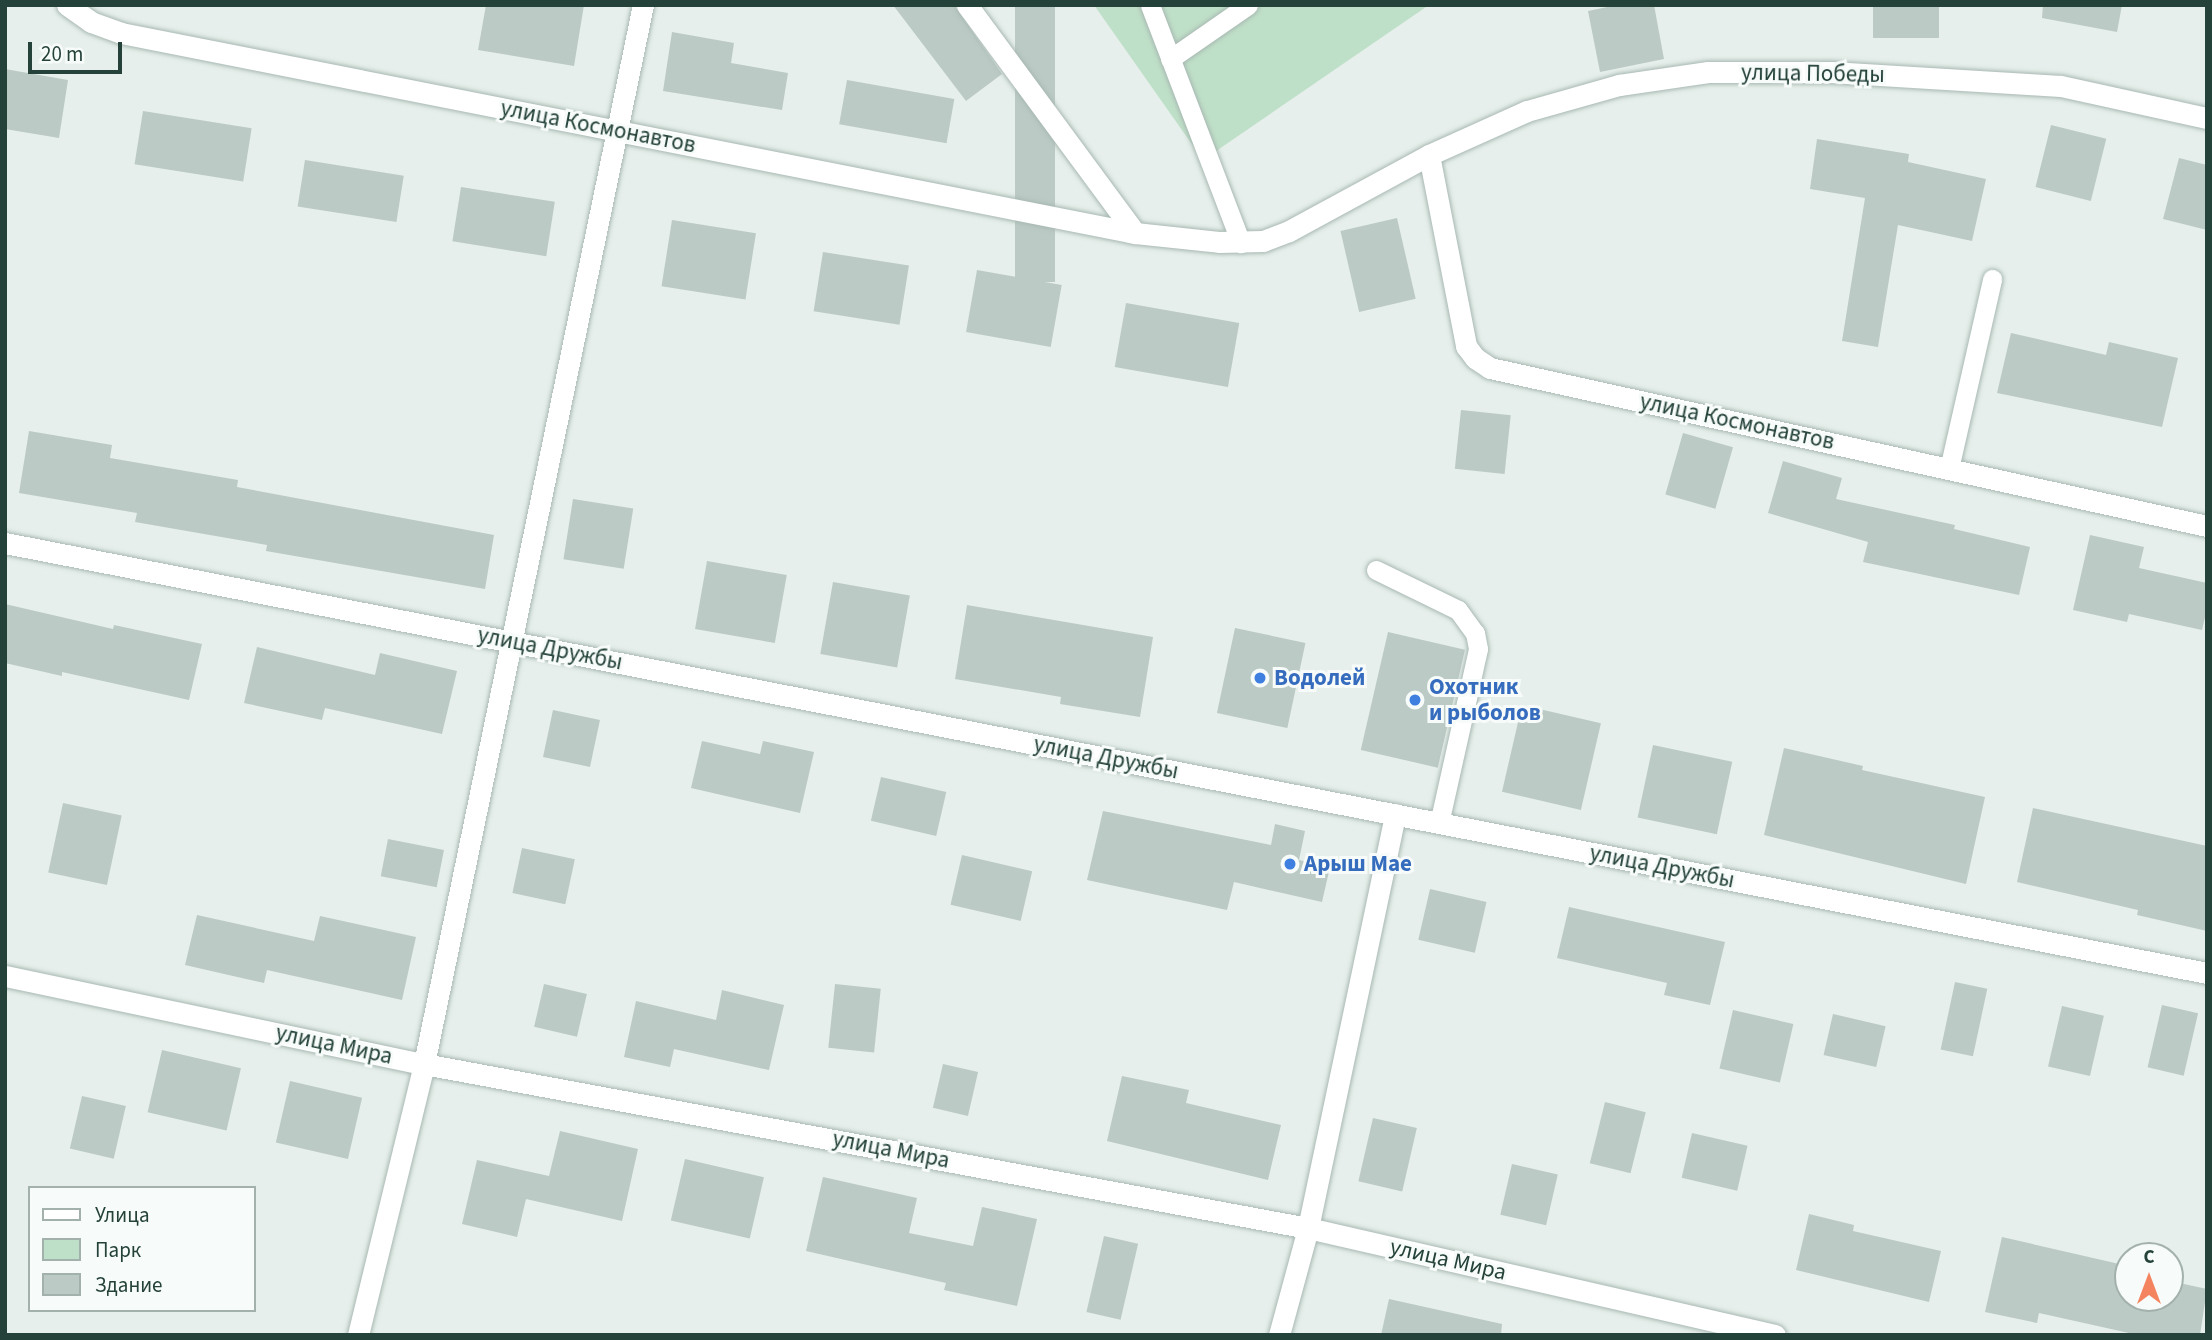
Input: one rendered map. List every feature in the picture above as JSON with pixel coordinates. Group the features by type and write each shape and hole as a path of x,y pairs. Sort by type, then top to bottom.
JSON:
{"street":[{"name":"улица Космонавтов","path":"67,5 91,22 121,33 1135,233 1241,243"},
{"path":"358,1335 424,1063 643,5"},
{"path":"967,5 1135,233"},
{"name":"улица Победы","path":"1241,243 1263,241 1289,231 1429,155 1527,111 1619,85 1708,72 1831,72 2061,86 2207,118"},
{"name":"улица Космонавтов","path":"1429,155 1466,346 1475,358 1490,368 2207,526"},
{"name":"улица Дружбы","path":"5,543 2207,973"},
{"path":"1279,1335 1308,1228 1395,814"},
{"name":"улица Мира","path":"5,976 424,1063 1308,1228 1775,1335"}],"lane":[{"path":"1150,5 1241,243"},
{"path":"1170,59 1248,5"},
{"path":"1949,469 1992,279"},
{"path":"1376,570 1458,610 1475,633 1478,649 1439,823"}],"green space":[{"path":"1094,5 1429,5 1203,160"}],"building":[{"path":"486,5 584,5 574,66 478,50"},
{"path":"893,5 954,5 1002,74 966,101"},
{"path":"1015,5 1055,5 1055,282 1015,282"},
{"path":"1617,5 1654,5 1664,59 1600,72 1588,11"},
{"path":"1873,5 1939,5 1939,38 1873,38"},
{"path":"2043,5 2122,5 2117,32 2042,18"},
{"path":"672,32 734,43 731,63 788,73 782,110 663,91"},
{"path":"5,69 68,80 59,138 5,129"},
{"path":"847,80 954,99 947,143 839,124"},
{"path":"143,111 252,128 243,182 135,164"},
{"path":"2051,125 2106,139 2091,201 2036,187"},
{"path":"1817,139 1909,154 1908,162 1986,179 1972,241 1898,225 1878,347 1842,341 1865,198 1810,189"},
{"path":"2179,158 2207,165 2207,230 2163,219"},
{"path":"305,160 404,176 396,222 298,206"},
{"path":"461,187 555,202 546,256 452,241"},
{"path":"1397,218 1416,299 1359,312 1340,231"},
{"path":"672,220 756,233 745,299 662,286"},
{"path":"823,252 909,266 900,325 814,311"},
{"path":"977,270 1062,285 1051,347 966,332"},
{"path":"1126,303 1239,323 1228,387 1115,367"},
{"path":"2011,333 2106,355 2109,342 2178,358 2162,427 1997,393"},
{"path":"1461,410 1511,415 1505,474 1455,469"},
{"path":"29,431 112,445 110,458 238,480 237,487 494,535 485,589 266,551 267,545 135,522 137,513 19,493"},
{"path":"1683,433 1733,447 1715,509 1665,495"},
{"path":"1783,461 1842,478 1836,499 1955,525 1954,529 2030,547 2019,595 1863,562 1868,542 1768,513"},
{"path":"573,499 633,509 624,569 563,559"},
{"path":"2090,535 2144,547 2139,568 2207,583 2207,609 2202,630 2129,614 2127,622 2073,610"},
{"path":"707,561 787,575 775,643 695,629"},
{"path":"833,582 910,596 897,667 820,654"},
{"path":"5,604 113,629 114,625 202,644 189,700 62,672 62,676 5,663"},
{"path":"967,605 1153,637 1140,717 1060,704 1061,697 955,679"},
{"name":"Водолей","path":"1235,628 1305,643 1287,728 1217,713"},
{"name":"Охотник и рыболов","path":"1388,632 1465,650 1438,768 1361,750"},
{"path":"257,647 375,675 380,653 457,671 442,734 325,708 322,720 244,703"},
{"path":"1522,705 1601,723 1581,810 1502,792"},
{"path":"553,710 600,720 590,767 543,757"},
{"path":"702,741 760,754 763,741 814,752 800,813 691,788"},
{"path":"1653,745 1732,762 1717,834 1638,817"},
{"path":"1784,748 1863,766 1862,770 1985,797 1966,884 1764,835"},
{"path":"881,777 946,792 936,836 871,821"},
{"path":"63,803 122,815 107,885 48,872"},
{"path":"2033,808 2207,846 2207,931 2137,915 2138,910 2017,882"},
{"path":"1103,811 1271,845 1275,824 1305,831 1299,860 1330,867 1322,902 1234,882 1227,910 1087,880"},
{"path":"388,839 444,850 437,887 381,876"},
{"path":"522,848 575,859 565,904 512,893"},
{"path":"962,855 1032,871 1021,921 951,905"},
{"path":"1430,889 1487,902 1475,953 1418,940"},
{"path":"1569,907 1725,942 1710,1005 1664,995 1667,983 1557,958"},
{"path":"197,915 314,941 320,916 416,937 402,1000 267,970 264,983 185,965"},
{"path":"1955,982 1987,989 1973,1056 1941,1049"},
{"path":"544,984 587,994 577,1037 534,1027"},
{"path":"835,984 881,989 874,1052 828,1048"},
{"path":"722,990 784,1005 769,1070 674,1049 670,1067 624,1057 636,1001 716,1020"},
{"path":"2162,1005 2198,1013 2184,1076 2148,1067"},
{"path":"2062,1006 2104,1016 2090,1076 2048,1066"},
{"path":"1733,1010 1793,1024 1780,1082 1720,1068"},
{"path":"1833,1014 1886,1026 1876,1067 1824,1055"},
{"path":"162,1050 241,1068 227,1131 148,1112"},
{"path":"943,1064 978,1072 968,1116 933,1108"},
{"path":"1122,1076 1189,1090 1186,1103 1281,1125 1268,1180 1107,1141"},
{"path":"290,1081 362,1098 348,1159 276,1142"},
{"path":"82,1096 126,1106 114,1159 70,1149"},
{"path":"1605,1102 1646,1112 1631,1173 1590,1163"},
{"path":"1373,1118 1417,1128 1402,1191 1358,1181"},
{"path":"560,1131 638,1149 622,1221 526,1199 517,1237 462,1224 477,1160 549,1176"},
{"path":"1692,1133 1748,1146 1737,1191 1682,1178"},
{"path":"685,1159 764,1177 750,1239 671,1220"},
{"path":"1512,1164 1558,1175 1546,1225 1500,1215"},
{"path":"823,1177 917,1198 909,1233 973,1246 982,1207 1037,1219 1017,1306 944,1290 946,1283 806,1251"},
{"path":"1809,1214 1854,1225 1853,1231 1941,1251 1929,1302 1796,1270"},
{"path":"1104,1236 1138,1244 1121,1320 1086,1312"},
{"path":"2002,1237 2114,1263 2114,1312 2184,1312 2184,1284 2207,1289 2200,1335 2138,1335 2039,1313 2037,1323 1985,1312"},
{"path":"1389,1299 1502,1324 1501,1335 1381,1335"}],"place":[{"name":"Водолей","path":"1260,678"},
{"name":"Охотник и рыболов","path":"1415,700"},
{"name":"Арыш Мае","path":"1290,864"}]}
